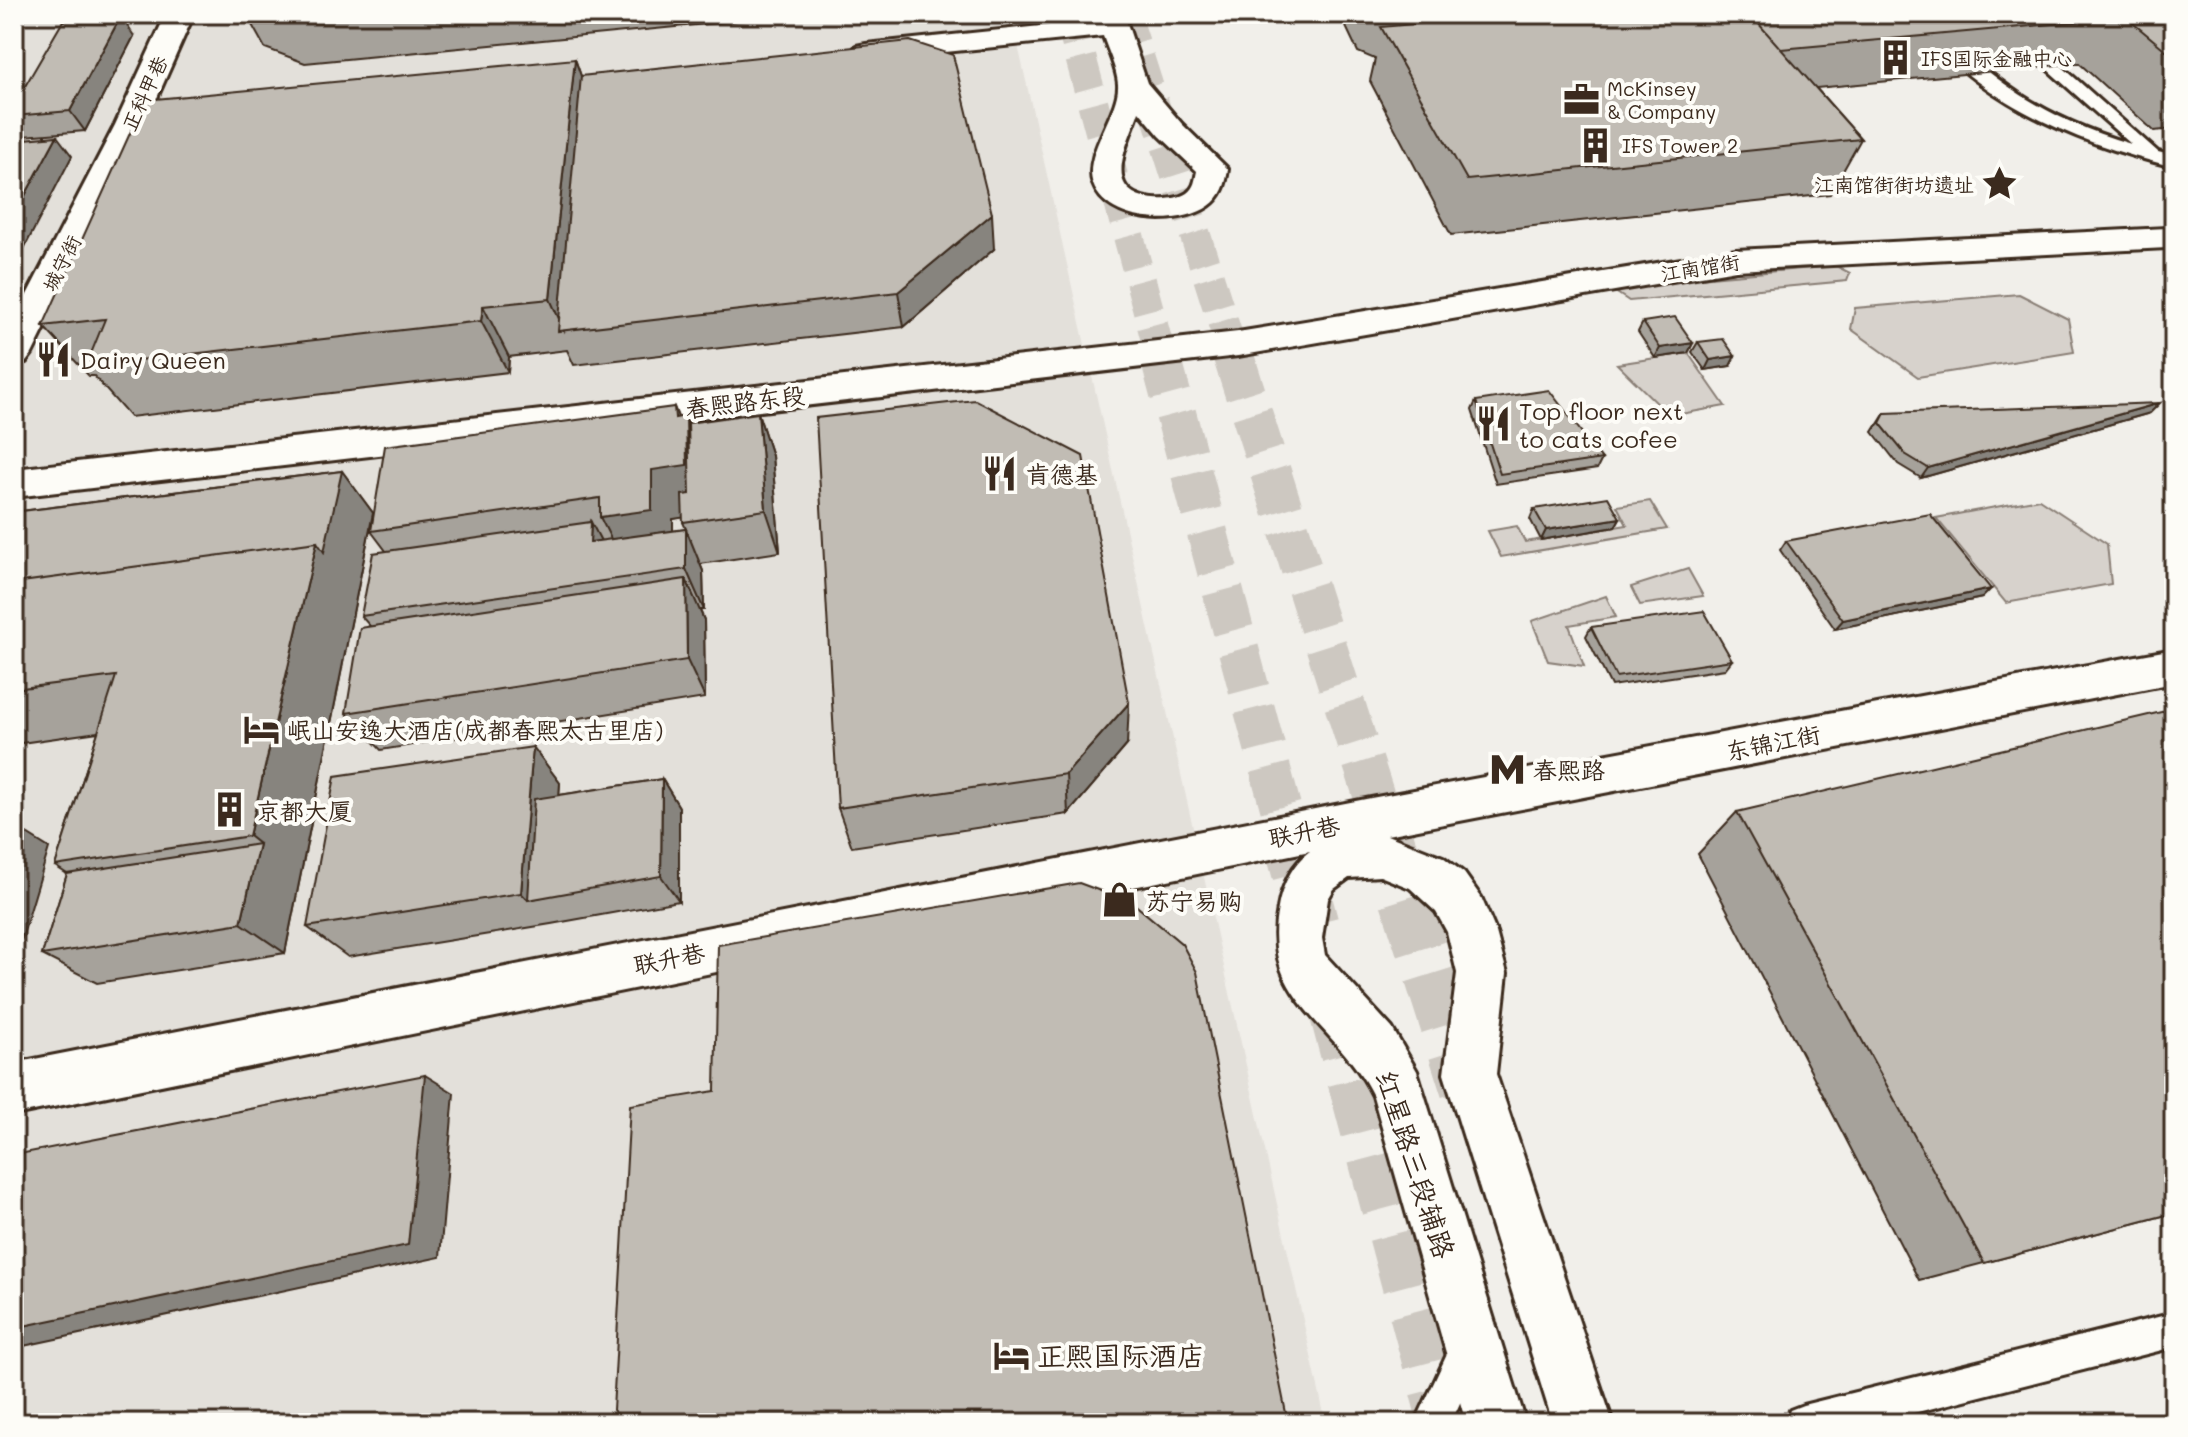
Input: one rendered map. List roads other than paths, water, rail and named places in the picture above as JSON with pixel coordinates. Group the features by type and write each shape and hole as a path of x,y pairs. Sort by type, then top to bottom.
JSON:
{"street":[{"name":"正科甲巷","path":"107,171 180,14"},
{"path":"844,54 1112,21 1133,85"},
{"path":"130,125 162,122"},
{"name":"城守街","path":"14,354 107,171"},
{"name":"江南馆街","path":"1238,344 1736,260 2170,237"},
{"name":"春熙路东段","path":"14,483 1238,344"},
{"name":"东锦江街","path":"1371,818 2174,666"},
{"name":"联升巷","path":"14,1089 1371,818"},
{"name":"红星路三段辅路","path":"1496,1423 1393,1080 1384,1060 1309,974 1298,947 1300,906 1314,873 1344,855 1363,852 1394,857 1431,875 1450,892 1471,931 1482,964 1481,1000 1468,1053 1470,1074 1583,1423"}],"lane":[{"path":"1915,14 1965,62 2018,103 2085,135 2166,160"},
{"path":"1993,14 2166,160"},
{"path":"1803,1423 2174,1330"},
{"path":"1433,1423 1472,1340"}],"tunnel":[{"path":"1069,14 1161,357"},
{"path":"1125,14 1234,357"},
{"path":"1160,355 1285,824"},
{"path":"1233,355 1383,824"},
{"path":"1285,822 1312,924"},
{"path":"1382,822 1467,1089"},
{"path":"1333,1002 1445,1423"}],"place":[{"name":"IFS国际金融中心","path":"1895,58"},
{"name":"McKinsey & Company","path":"1581,100"},
{"name":"IFS Tower 2","path":"1596,145"},
{"name":"江南馆街街坊遗址","path":"2000,184"},
{"name":"Dairy Queen","path":"54,359"},
{"name":"Top floor next to cats cofee","path":"1493,424"},
{"name":"肯德基","path":"1000,473"},
{"name":"岷山安逸大酒店(成都春熙太古里店)","path":"261,729"},
{"name":"春熙路","path":"1507,769"},
{"name":"京都大厦","path":"230,810"},
{"name":"苏宁易购","path":"1120,900"},
{"name":"正熙国际酒店","path":"1011,1355"}]}
